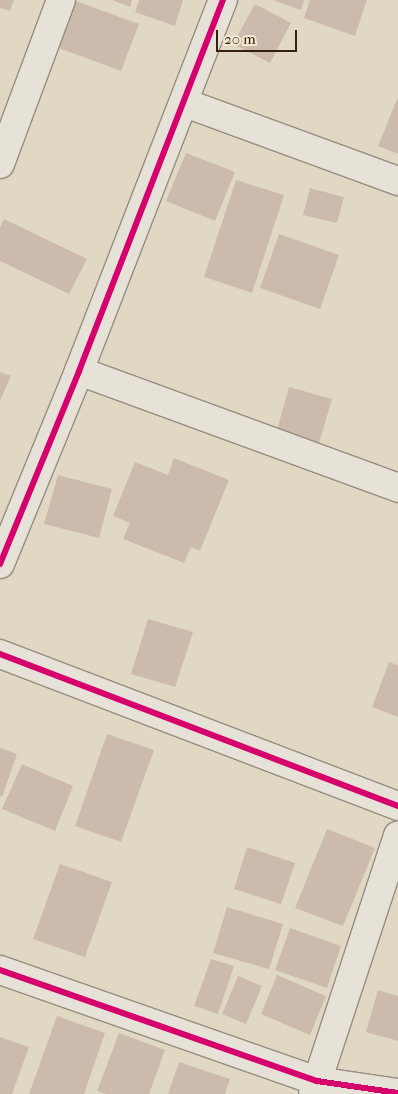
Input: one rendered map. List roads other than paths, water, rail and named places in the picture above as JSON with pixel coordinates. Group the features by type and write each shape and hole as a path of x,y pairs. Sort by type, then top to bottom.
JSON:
{"street":[{"path":"0,164 61,0"},
{"path":"0,564 79,371 224,0"},
{"path":"185,103 398,181"},
{"path":"79,371 398,488"},
{"path":"0,654 398,806"},
{"path":"315,1087 398,836"},
{"path":"0,970 315,1087 398,1093"}]}
